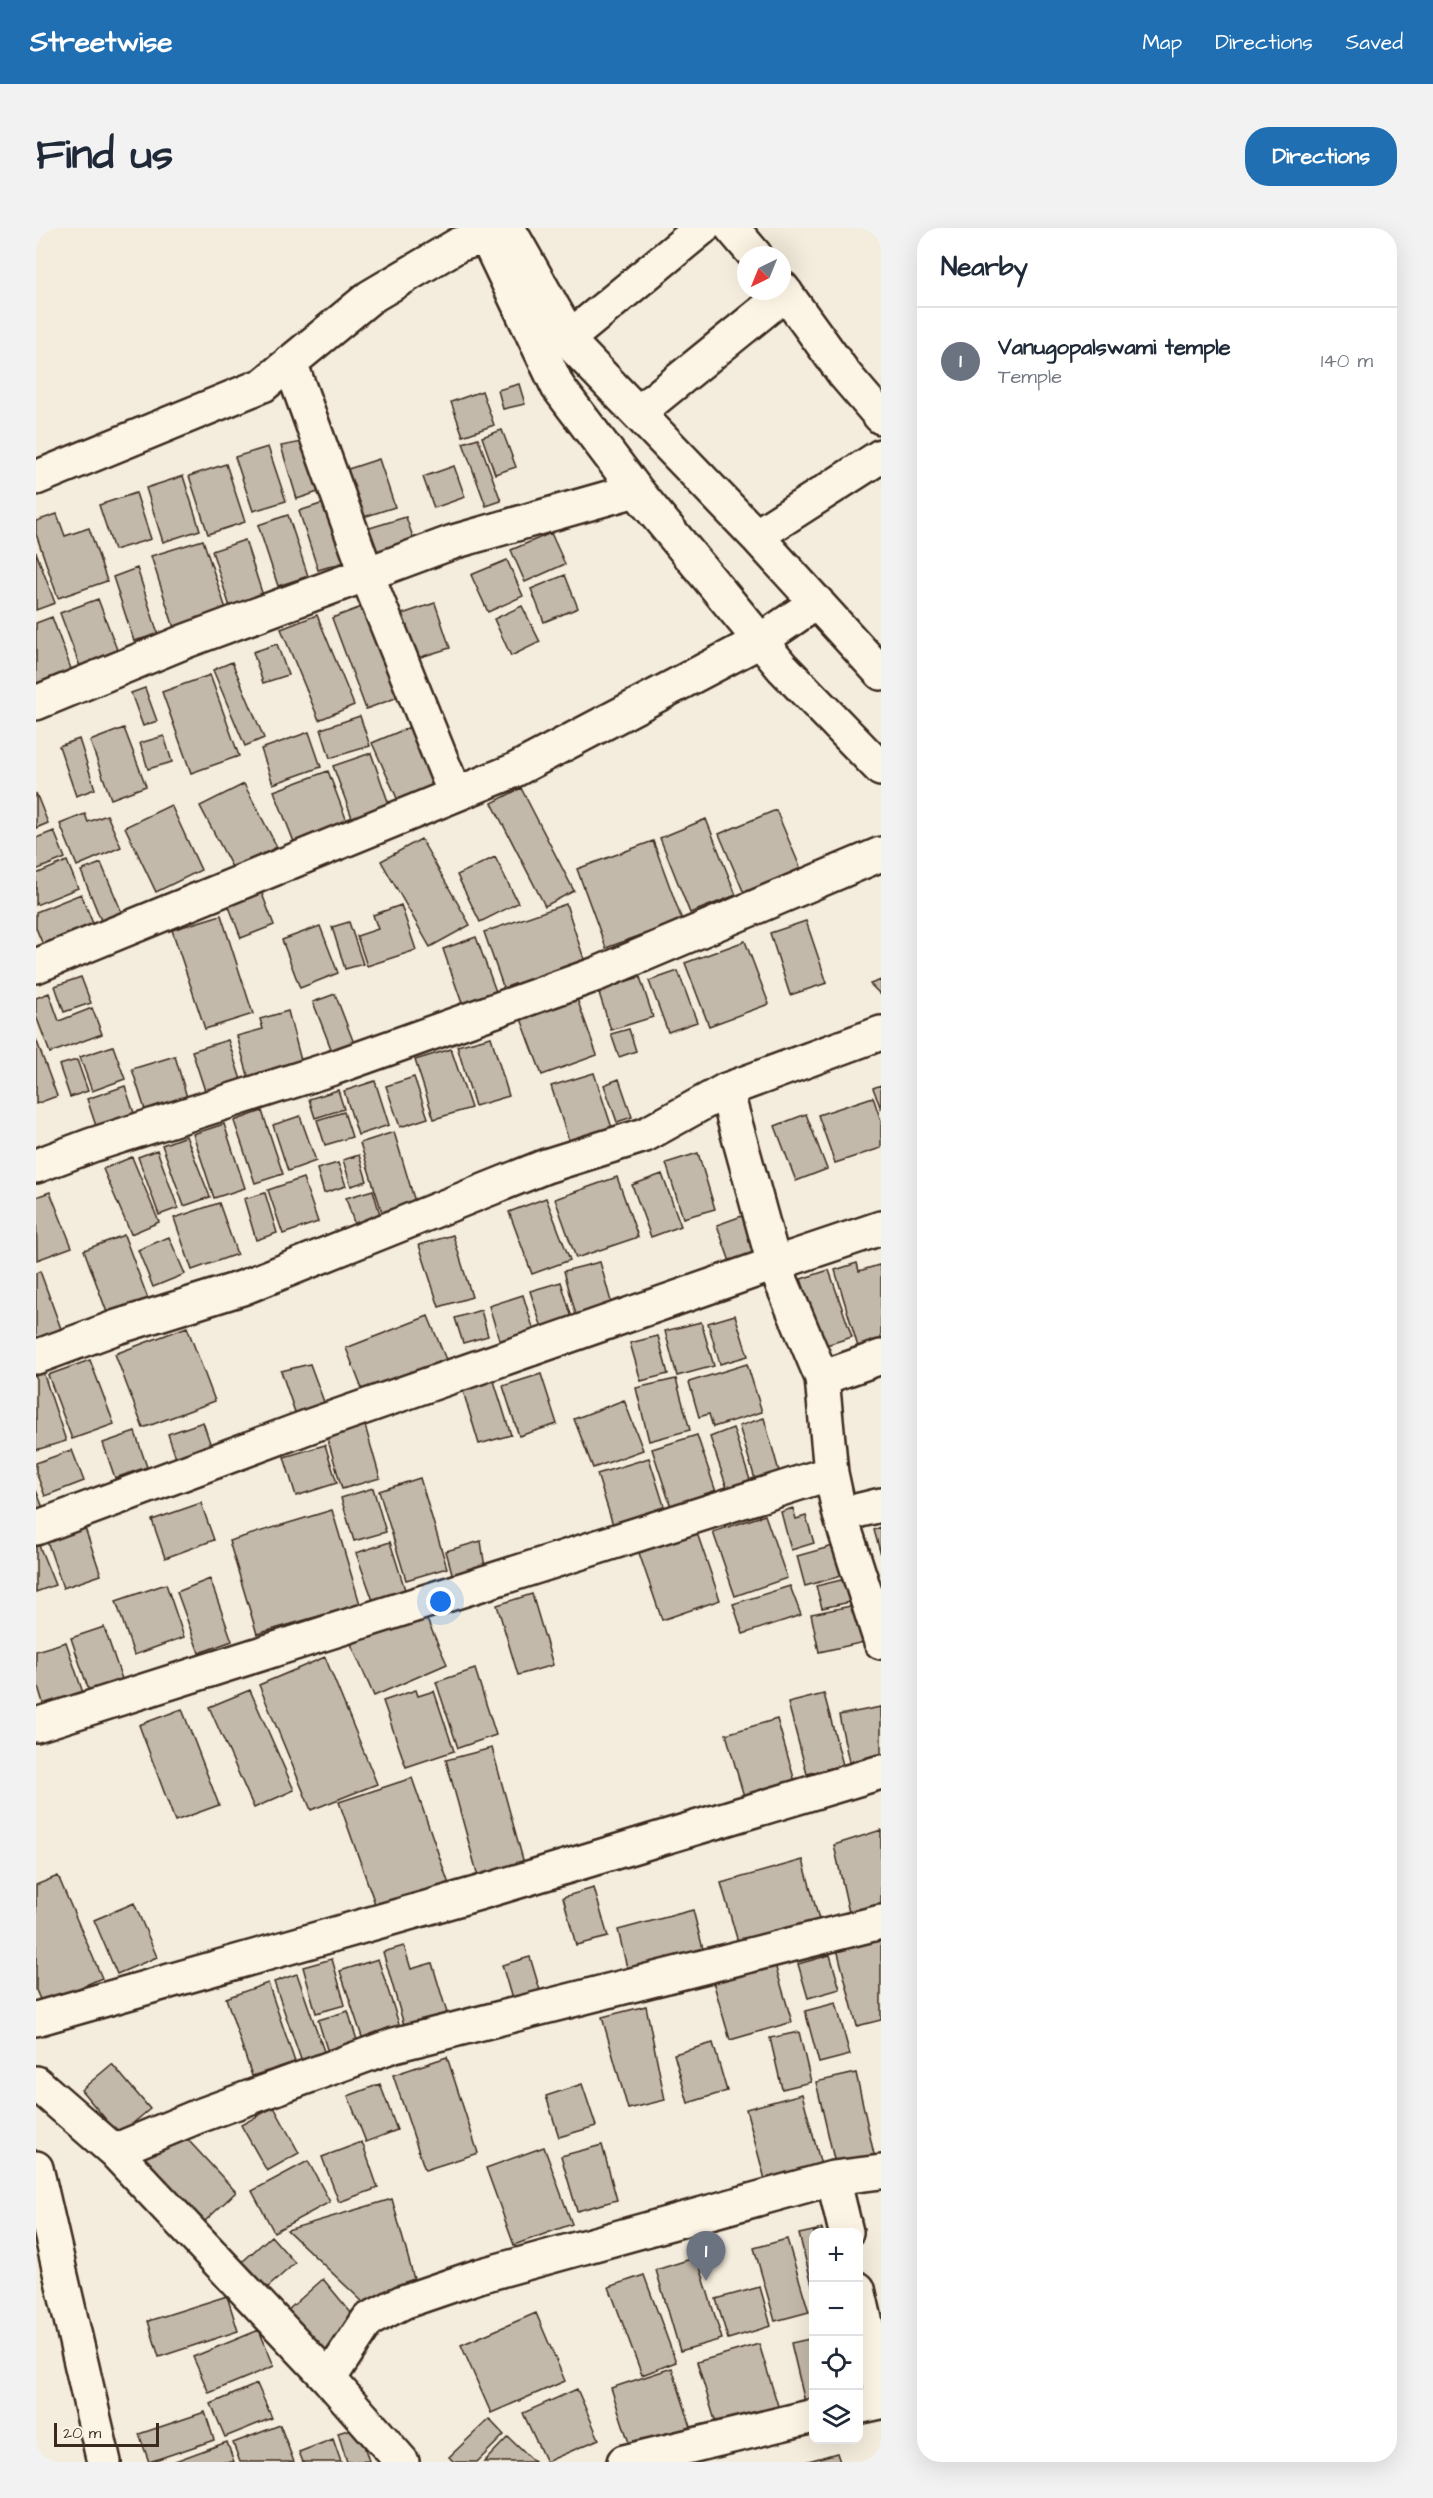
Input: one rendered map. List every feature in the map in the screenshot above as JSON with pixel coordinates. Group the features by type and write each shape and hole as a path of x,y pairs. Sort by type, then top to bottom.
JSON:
{"street":[{"path":"570,337 702,228"},
{"path":"732,228 747,246"},
{"path":"495,231 577,350 756,536 881,673"},
{"path":"36,478 96,456 263,385 370,297 458,245 495,231"},
{"path":"495,231 558,387 636,490 760,641 881,769"},
{"path":"638,413 773,300"},
{"path":"791,300 845,375 881,417"},
{"path":"290,362 368,575 455,794"},
{"path":"756,536 881,456"},
{"path":"36,703 186,641 453,542 636,490"},
{"path":"36,966 513,771 760,641 817,602"},
{"path":"36,1166 92,1145 333,1068 597,974 881,854"},
{"path":"36,1357 117,1327 242,1288 546,1166 645,1135 726,1090 881,1034"},
{"path":"726,1090 774,1264 822,1378 831,1473 840,1515 881,1642"},
{"path":"36,1528 310,1426 881,1228"},
{"path":"822,1378 881,1357"},
{"path":"36,1725 831,1473"},
{"path":"840,1515 881,1505"},
{"path":"36,2019 479,1893 881,1772"},
{"path":"114,2151 196,2117 394,2045 881,1922"},
{"path":"36,2083 114,2151 329,2379 402,2462"},
{"path":"36,2168 104,2462"},
{"path":"329,2379 368,2320 403,2302 479,2276 833,2178 881,2172"},
{"path":"833,2178 845,2228"},
{"path":"863,2311 881,2389"},
{"path":"863,2406 881,2402"},
{"path":"624,2462 809,2417"}],"building":[{"path":"519,384 525,404 503,409 498,390"},
{"path":"482,391 494,425 463,436 451,402"},
{"path":"502,430 516,467 495,474 482,437"},
{"path":"478,438 501,501 486,506 463,443"},
{"path":"313,440 333,487 297,499 281,446"},
{"path":"268,447 286,501 253,511 235,457"},
{"path":"379,459 395,507 351,521 336,473"},
{"path":"226,464 245,522 208,534 189,476"},
{"path":"454,466 465,497 434,508 423,477"},
{"path":"183,476 200,530 163,542 146,488"},
{"path":"136,493 151,539 114,550 99,505"},
{"path":"324,503 358,558 318,570 299,511"},
{"path":"57,514 65,536 89,528 107,581 58,598 36,534 36,521"},
{"path":"288,515 308,576 278,586 258,525"},
{"path":"406,517 414,540 371,554 363,530"},
{"path":"551,533 565,564 525,582 511,550"},
{"path":"203,540 228,615 175,631 151,556"},
{"path":"245,540 264,599 231,610 212,551"},
{"path":"36,552 55,603 36,610"},
{"path":"507,560 523,596 488,612 471,575"},
{"path":"137,568 158,634 134,641 113,577"},
{"path":"565,575 578,608 544,622 531,589"},
{"path":"98,599 119,655 81,669 60,613"},
{"path":"375,602 409,693 366,709 332,618"},
{"path":"435,603 450,648 411,660 396,616"},
{"path":"522,606 540,642 511,656 494,619"},
{"path":"317,615 354,705 319,720 281,629"},
{"path":"52,617 74,677 36,691 36,623"},
{"path":"277,644 288,675 263,683 253,652"},
{"path":"232,662 264,738 245,746 213,670"},
{"path":"210,675 239,756 191,773 162,692"},
{"path":"145,688 157,721 143,726 131,693"},
{"path":"360,716 370,746 330,758 321,729"},
{"path":"417,724 445,787 401,807 372,743"},
{"path":"124,728 146,786 111,799 90,741"},
{"path":"309,732 321,767 273,784 261,749"},
{"path":"164,736 172,762 148,769 140,743"},
{"path":"79,739 95,789 76,796 59,746"},
{"path":"371,753 391,810 354,823 333,766"},
{"path":"328,771 351,832 298,852 274,791"},
{"path":"244,784 277,847 233,869 200,806"},
{"path":"521,788 574,891 545,906 492,803"},
{"path":"36,793 48,823 36,828"},
{"path":"171,805 201,870 156,892 125,827"},
{"path":"776,810 803,874 746,898 719,834"},
{"path":"85,814 88,822 107,815 121,847 77,866 60,824"},
{"path":"706,819 736,895 690,913 660,838"},
{"path":"54,831 65,858 36,870 36,838"},
{"path":"421,839 470,925 430,947 381,861"},
{"path":"653,841 682,920 606,948 577,869"},
{"path":"495,857 518,903 480,922 457,875"},
{"path":"67,861 78,888 36,905 36,874"},
{"path":"101,863 123,915 102,923 81,871"},
{"path":"261,891 274,925 241,938 228,904"},
{"path":"81,894 96,931 46,952 36,928 36,912"},
{"path":"566,904 585,962 504,989 484,932"},
{"path":"401,905 416,950 367,966 357,936 378,929 373,915"},
{"path":"221,915 253,1014 205,1029 172,930"},
{"path":"806,921 827,983 790,995 770,933"},
{"path":"349,922 363,964 345,969 332,927"},
{"path":"320,926 338,973 300,988 282,940"},
{"path":"476,937 498,997 464,1009 443,949"},
{"path":"745,941 769,1004 709,1026 685,963"},
{"path":"678,971 697,1022 668,1032 649,981"},
{"path":"81,977 91,1003 64,1012 55,986"},
{"path":"640,977 653,1017 611,1030 598,990"},
{"path":"881,980 881,995 870,984"},
{"path":"49,993 59,1021 92,1008 102,1034 50,1053 36,1016 36,998"},
{"path":"335,994 357,1051 335,1059 313,1002"},
{"path":"576,996 597,1055 542,1075 520,1016"},
{"path":"288,1011 304,1072 251,1086 237,1036 263,1029 260,1019"},
{"path":"629,1029 636,1051 619,1057 611,1034"},
{"path":"491,1037 509,1096 475,1106 457,1046"},
{"path":"36,1039 57,1096 36,1104"},
{"path":"228,1040 244,1089 208,1100 192,1051"},
{"path":"113,1046 125,1079 92,1091 80,1057"},
{"path":"451,1049 471,1108 434,1119 415,1060"},
{"path":"175,1056 188,1101 146,1113 132,1069"},
{"path":"77,1060 88,1091 70,1097 59,1065"},
{"path":"594,1073 612,1128 569,1141 551,1086"},
{"path":"414,1077 428,1118 400,1127 386,1086"},
{"path":"619,1079 632,1117 617,1122 604,1085"},
{"path":"375,1081 389,1125 358,1135 344,1091"},
{"path":"881,1085 881,1109 873,1088"},
{"path":"125,1086 137,1122 99,1135 87,1099"},
{"path":"338,1090 344,1109 315,1118 309,1099"},
{"path":"873,1097 881,1121 881,1148 835,1163 818,1115"},
{"path":"262,1111 283,1174 255,1183 234,1121"},
{"path":"344,1112 352,1137 325,1145 317,1120"},
{"path":"806,1114 827,1169 796,1181 775,1126"},
{"path":"300,1116 316,1161 288,1171 273,1125"},
{"path":"224,1124 245,1188 214,1198 193,1134"},
{"path":"394,1132 415,1202 382,1212 360,1143"},
{"path":"186,1136 210,1197 184,1206 162,1145"},
{"path":"157,1150 178,1208 159,1215 138,1157"},
{"path":"698,1153 715,1209 683,1218 666,1163"},
{"path":"359,1155 367,1181 351,1186 343,1160"},
{"path":"132,1157 159,1222 131,1234 103,1169"},
{"path":"338,1163 346,1186 324,1193 317,1169"},
{"path":"662,1174 681,1226 651,1237 632,1185"},
{"path":"617,1177 638,1237 576,1258 555,1199"},
{"path":"303,1178 318,1222 283,1234 268,1190"},
{"path":"373,1190 383,1225 357,1232 346,1198"},
{"path":"50,1192 72,1247 37,1260 36,1197"},
{"path":"265,1193 277,1233 256,1240 244,1199"},
{"path":"546,1198 570,1260 532,1274 509,1212"},
{"path":"219,1203 237,1254 192,1270 174,1218"},
{"path":"742,1216 758,1264 734,1273 717,1225"},
{"path":"124,1235 150,1304 109,1318 84,1250"},
{"path":"453,1235 472,1297 439,1307 419,1245"},
{"path":"169,1237 185,1274 153,1287 138,1250"},
{"path":"600,1262 615,1316 579,1326 564,1271"},
{"path":"857,1263 859,1271 879,1265 881,1272 881,1340 858,1347 835,1270"},
{"path":"829,1270 852,1337 823,1346 801,1279"},
{"path":"40,1271 64,1337 36,1346 36,1273"},
{"path":"561,1282 573,1321 543,1331 530,1291"},
{"path":"523,1295 534,1331 500,1342 489,1306"},
{"path":"481,1310 488,1336 463,1343 455,1318"},
{"path":"735,1315 748,1356 720,1364 708,1323"},
{"path":"428,1316 447,1362 364,1394 346,1348"},
{"path":"701,1322 714,1366 677,1376 665,1331"},
{"path":"187,1327 215,1401 143,1428 115,1354"},
{"path":"658,1336 668,1374 641,1381 630,1343"},
{"path":"90,1360 114,1424 72,1439 48,1375"},
{"path":"310,1364 327,1410 297,1418 281,1371"},
{"path":"747,1364 762,1412 713,1427 709,1414 699,1417 689,1382"},
{"path":"43,1372 66,1441 36,1450 36,1374"},
{"path":"541,1374 557,1424 519,1436 503,1386"},
{"path":"676,1379 690,1430 649,1441 636,1388"},
{"path":"494,1381 511,1435 479,1444 463,1391"},
{"path":"624,1400 643,1450 593,1468 574,1419"},
{"path":"764,1418 782,1482 758,1489 739,1426"},
{"path":"203,1422 215,1458 180,1470 168,1434"},
{"path":"364,1422 380,1478 342,1489 326,1433"},
{"path":"733,1428 750,1480 727,1488 710,1437"},
{"path":"135,1432 147,1467 115,1478 103,1443"},
{"path":"697,1435 718,1498 673,1513 652,1449"},
{"path":"325,1445 337,1483 296,1496 284,1457"},
{"path":"72,1450 84,1481 45,1496 36,1472 36,1463"},
{"path":"649,1458 666,1512 614,1528 597,1474"},
{"path":"420,1478 447,1568 406,1580 379,1491"},
{"path":"373,1488 386,1532 354,1541 341,1498"},
{"path":"36,1490 45,1513 36,1516"},
{"path":"201,1503 214,1540 165,1558 152,1520"},
{"path":"793,1508 796,1519 806,1516 814,1543 791,1550 781,1512"},
{"path":"332,1510 360,1604 257,1634 229,1541"},
{"path":"765,1515 787,1578 735,1596 713,1532"},
{"path":"881,1527 881,1555 874,1530"},
{"path":"85,1528 101,1575 63,1588 47,1541"},
{"path":"697,1533 720,1600 662,1620 639,1553"},
{"path":"36,1538 55,1585 36,1592"},
{"path":"481,1541 485,1568 453,1577 446,1551"},
{"path":"390,1542 407,1596 375,1606 356,1553"},
{"path":"844,1543 852,1573 805,1586 797,1556"},
{"path":"854,1577 859,1600 822,1608 816,1586"},
{"path":"210,1579 232,1641 199,1653 177,1592"},
{"path":"166,1584 184,1637 134,1655 116,1601"},
{"path":"790,1586 801,1615 743,1634 733,1604"},
{"path":"532,1594 553,1665 518,1675 497,1605"},
{"path":"861,1604 869,1641 819,1652 811,1614"},
{"path":"424,1613 447,1664 374,1696 351,1644"},
{"path":"104,1627 123,1682 90,1694 71,1638"},
{"path":"66,1642 83,1693 44,1706 36,1680 36,1651"},
{"path":"325,1657 377,1784 311,1810 259,1685"},
{"path":"475,1669 496,1735 458,1748 436,1682"},
{"path":"250,1690 294,1790 254,1808 209,1707"},
{"path":"416,1690 418,1696 434,1691 454,1751 406,1767 383,1701"},
{"path":"824,1694 843,1765 807,1774 788,1703"},
{"path":"881,1707 881,1756 849,1762 839,1715"},
{"path":"182,1709 219,1805 175,1821 139,1725"},
{"path":"777,1719 796,1785 745,1800 726,1734"},
{"path":"492,1748 525,1867 479,1880 446,1760"},
{"path":"412,1778 452,1893 378,1912 339,1802"},
{"path":"881,1830 881,1908 850,1917 834,1845"},
{"path":"803,1860 819,1920 738,1942 721,1883"},
{"path":"58,1876 102,1978 42,2004 36,1990 36,1885"},
{"path":"594,1888 608,1937 576,1945 563,1897"},
{"path":"134,1903 157,1957 117,1974 94,1920"},
{"path":"693,1910 704,1953 628,1972 618,1930"},
{"path":"881,1938 881,2020 857,2026 837,1949"},
{"path":"404,1946 411,1969 432,1963 447,2013 404,2025 383,1952"},
{"path":"830,1955 840,1989 808,1998 798,1964"},
{"path":"530,1957 542,1997 514,2006 502,1965"},
{"path":"332,1959 345,2005 316,2013 303,1967"},
{"path":"378,1959 400,2027 363,2040 340,1971"},
{"path":"774,1961 792,2022 730,2040 712,1978"},
{"path":"297,1974 327,2060 304,2068 274,1982"},
{"path":"268,1983 295,2062 252,2076 226,1998"},
{"path":"836,2003 850,2055 819,2063 805,2011"},
{"path":"646,2006 665,2100 628,2109 602,2017"},
{"path":"348,2011 360,2050 330,2059 318,2020"},
{"path":"799,2032 811,2082 782,2089 770,2038"},
{"path":"713,2043 727,2091 688,2103 674,2054"},
{"path":"447,2057 478,2153 425,2170 393,2075"},
{"path":"112,2064 150,2109 119,2135 81,2090"},
{"path":"856,2073 875,2159 836,2168 816,2082"},
{"path":"380,2084 397,2130 366,2142 348,2096"},
{"path":"582,2084 596,2126 559,2137 546,2096"},
{"path":"802,2094 822,2169 766,2183 746,2109"},
{"path":"274,2107 299,2153 267,2171 241,2125"},
{"path":"177,2128 236,2192 204,2222 145,2158"},
{"path":"362,2142 378,2188 339,2202 322,2157"},
{"path":"602,2145 617,2200 577,2211 561,2156"},
{"path":"544,2147 572,2224 514,2245 486,2168"},
{"path":"308,2161 330,2202 274,2232 252,2191"},
{"path":"392,2199 417,2290 365,2304 287,2230"},
{"path":"809,2232 809,2273 799,2234"},
{"path":"271,2236 295,2263 266,2289 242,2262"},
{"path":"787,2239 809,2312 775,2321 754,2248"},
{"path":"697,2257 722,2339 680,2351 656,2270"},
{"path":"644,2275 676,2362 642,2375 609,2287"},
{"path":"323,2279 357,2320 331,2357 288,2310"},
{"path":"760,2287 771,2326 728,2339 716,2299"},
{"path":"227,2296 238,2331 159,2357 148,2321"},
{"path":"536,2313 565,2381 491,2413 461,2345"},
{"path":"259,2330 274,2366 209,2393 193,2357"},
{"path":"809,2339 809,2419 791,2343"},
{"path":"759,2344 779,2409 717,2427 697,2362"},
{"path":"672,2368 692,2430 631,2449 611,2388"},
{"path":"257,2384 272,2418 225,2437 211,2404"},
{"path":"577,2389 599,2439 546,2462 523,2413"},
{"path":"205,2412 214,2440 149,2462 139,2434"},
{"path":"489,2419 504,2435 477,2462 454,2462 449,2457"},
{"path":"280,2425 294,2462 240,2462 233,2443"},
{"path":"358,2427 369,2461 347,2462 338,2433"},
{"path":"508,2437 534,2462 484,2462"},
{"path":"333,2439 341,2462 303,2462 299,2452"},
{"path":"227,2442 234,2462 175,2461"},
{"path":"837,2453 840,2462 805,2462"}],"place":[{"name":"Vanugopalswami temple","path":"706,2281"}]}
